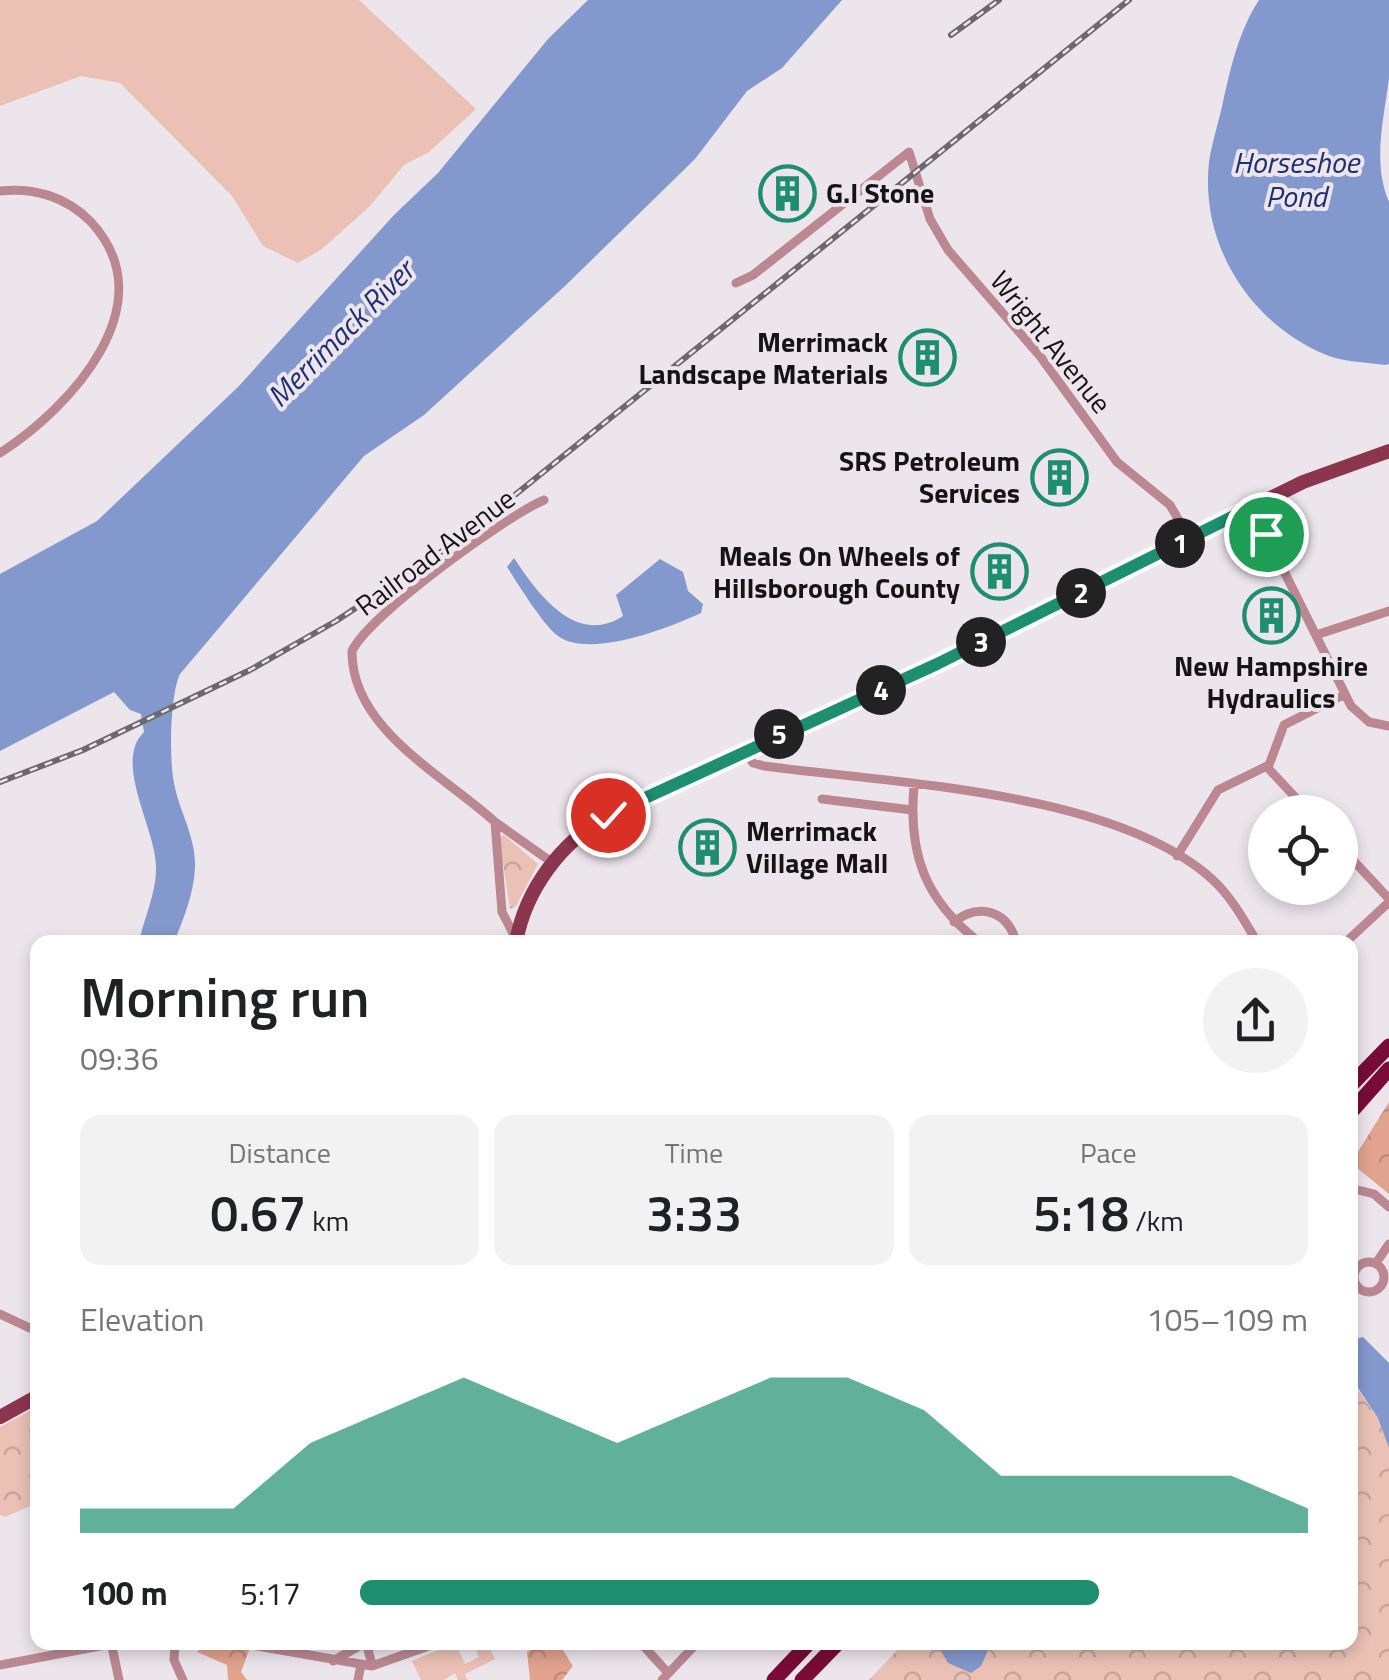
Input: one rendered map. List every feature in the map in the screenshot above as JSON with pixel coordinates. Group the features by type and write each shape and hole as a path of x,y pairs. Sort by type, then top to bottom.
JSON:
{"highway":[{"path":"1358,1078 1389,1046"},
{"path":"1358,1103 1389,1069"},
{"path":"774,1680 802,1650"},
{"path":"802,1680 831,1650"}],"main road":[{"path":"518,935 534,891 552,862 579,835 608,815 937,664 1303,482 1389,451"},
{"path":"0,1417 30,1399"}],"street":[{"name":"Wright Avenue","path":"736,282 760,270 909,152 930,219 948,250 1040,356 1116,462 1170,505 1189,538"},
{"path":"0,190 42,193 84,215 111,254 119,300 105,344 74,387 30,431 0,453"},
{"name":"Railroad Avenue","path":"544,500 504,524 401,602 366,631 352,651 356,678 377,721 495,822 552,862"},
{"path":"1252,507 1345,694 1362,718 1389,726"},
{"path":"1316,635 1389,611"},
{"path":"1177,856 1224,785 1267,767 1284,725 1345,694"},
{"path":"744,750 753,763 764,766 1070,810 1177,856 1220,887 1253,935"},
{"path":"1267,767 1293,795"},
{"path":"914,786 912,839 920,873 954,922 970,935"},
{"path":"822,799 912,810"},
{"path":"495,822 502,912 514,935"},
{"path":"1353,935 1389,900 1358,866"},
{"path":"954,922 972,912 995,914 1008,924 1013,935"},
{"path":"1358,1190 1374,1194 1389,1207"},
{"path":"1376,1263 1389,1244"},
{"path":"0,1314 30,1328"},
{"path":"0,1664 76,1650"},
{"path":"115,1650 120,1680"},
{"path":"175,1650 182,1680"},
{"path":"279,1650 367,1666 416,1650"},
{"path":"333,1660 351,1650"},
{"path":"358,1680 367,1666 366,1650"},
{"path":"646,1650 665,1677 690,1650"}],"green space":[{"path":"0,0 359,0 476,109 429,152 404,165 369,207 322,249 298,263 263,246 232,196 120,83 81,76 0,106"},
{"path":"504,835 538,864 516,906 510,909 499,837"},
{"path":"1389,1102 1389,1194 1358,1169 1358,1152"},
{"path":"1358,1390 1389,1433 1389,1680 869,1680 897,1650 1358,1650"},
{"path":"30,1411 30,1506 5,1517 0,1515 0,1427"},
{"path":"249,1650 241,1672 247,1680 228,1680 227,1665 197,1652"},
{"path":"438,1650 459,1650 465,1664 479,1657 476,1650 490,1650 495,1659 465,1674 467,1680 458,1680 455,1673 444,1680 421,1680 412,1661"},
{"path":"563,1650 573,1666 562,1680 530,1680 527,1652"}],"water":[{"name":"Merrimack River","path":"588,0 842,0 782,68 747,91 695,159 566,285 424,415 364,456 180,674 172,711 171,758 176,793 193,845 194,877 177,935 141,935 156,876 154,850 134,777 136,745 144,732 141,714 130,710 114,692 0,751 0,574 97,521 238,387 394,215 438,173 548,39"},
{"name":"Horseshoe Pond","path":"1259,0 1389,0 1389,78 1380,156 1389,202 1389,364 1338,359 1297,340 1252,301 1222,250 1208,192 1209,162 1236,49"},
{"path":"514,558 546,600 560,612 589,625 606,624 623,616 616,595 660,559 683,572 688,591 703,604 701,613 629,639 572,642 552,631 531,604 507,567"},
{"path":"1363,1337 1389,1363 1389,1448 1378,1418 1358,1388 1358,1338"},
{"path":"941,1650 988,1650 981,1666 971,1673 948,1663"}],"railway":[{"path":"951,35 999,0"},
{"path":"0,782 83,750 250,670 336,621 459,540 1129,0"}],"place":[{"name":"G.I Stone","path":"787,193"},
{"name":"Merrimack Landscape Materials","path":"927,358"},
{"name":"SRS Petroleum Services","path":"1059,477"},
{"name":"Meals On Wheels of Hillsborough County","path":"999,572"},
{"name":"New Hampshire Hydraulics","path":"1271,615"},
{"name":"Merrimack Village Mall","path":"707,847"}],"route":[{"path":"608,815 762,741 937,664 1252,507 1266,534"}]}
